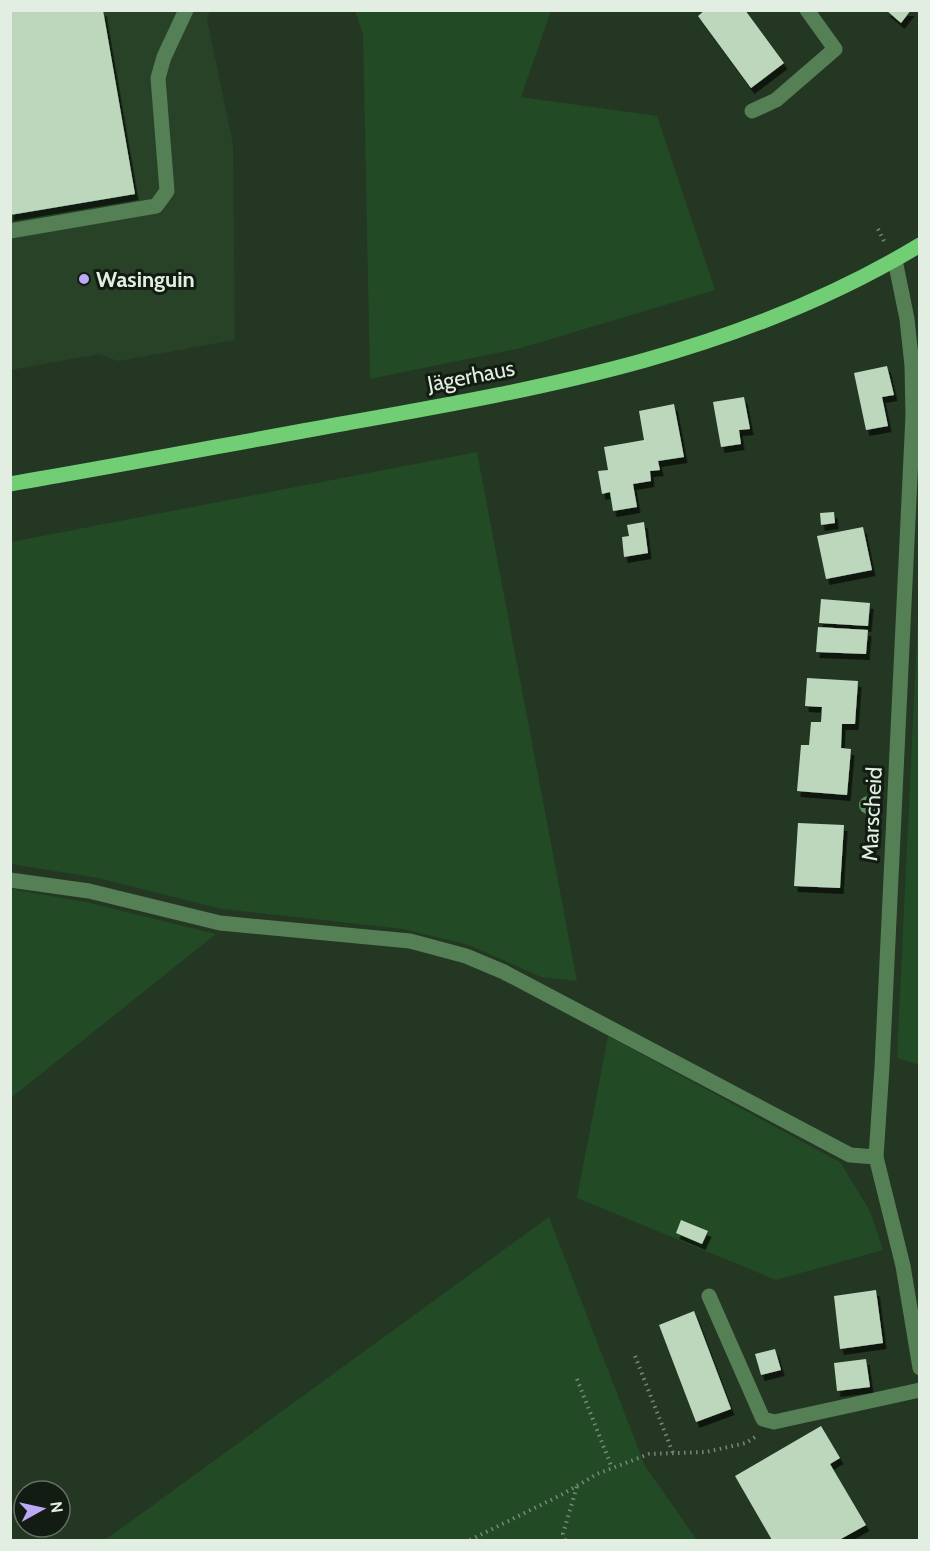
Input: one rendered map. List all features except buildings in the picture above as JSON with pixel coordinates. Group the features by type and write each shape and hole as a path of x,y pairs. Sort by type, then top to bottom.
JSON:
{"main road":[{"name":"Jägerhaus","path":"10,484 480,398 652,359 748,328 847,285 920,245"}],"street":[{"path":"10,231 156,206 162,199 167,192 158,78 164,57 186,10"},
{"path":"752,111 776,100 835,49 807,10"},
{"name":"Marscheid","path":"895,260 907,319 912,366 913,415 884,1044 876,1157 903,1266 920,1368"},
{"path":"10,880 89,891 220,923 410,942 466,956 504,972 850,1155 876,1157"},
{"path":"709,1296 764,1419 774,1422 920,1390"}],"path":[{"path":"635,1356 673,1453"},
{"path":"577,1379 612,1468"},
{"path":"470,1540 612,1468 649,1454 706,1452 746,1443 774,1422"},
{"path":"559,1540 563,1534 577,1486"},
{"path":"563,1534 565,1540"}],"shaded area":[{"path":"11,11 210,11 207,19 233,144 235,340 118,361 99,354 11,370"},
{"path":"355,11 551,11 521,97 657,116 715,290 521,348 370,379 363,34"},
{"path":"477,452 577,981 541,977 469,945 403,929 222,909 98,878 11,864 11,542"},
{"path":"919,594 919,1065 897,1058"},
{"path":"11,889 86,902 216,934 11,1098"},
{"path":"608,1036 840,1162 870,1211 883,1250 776,1280 577,1198"},
{"path":"549,1217 645,1466 697,1540 105,1540"}],"place":[{"name":"Wasinguin","path":"84,279"}]}
